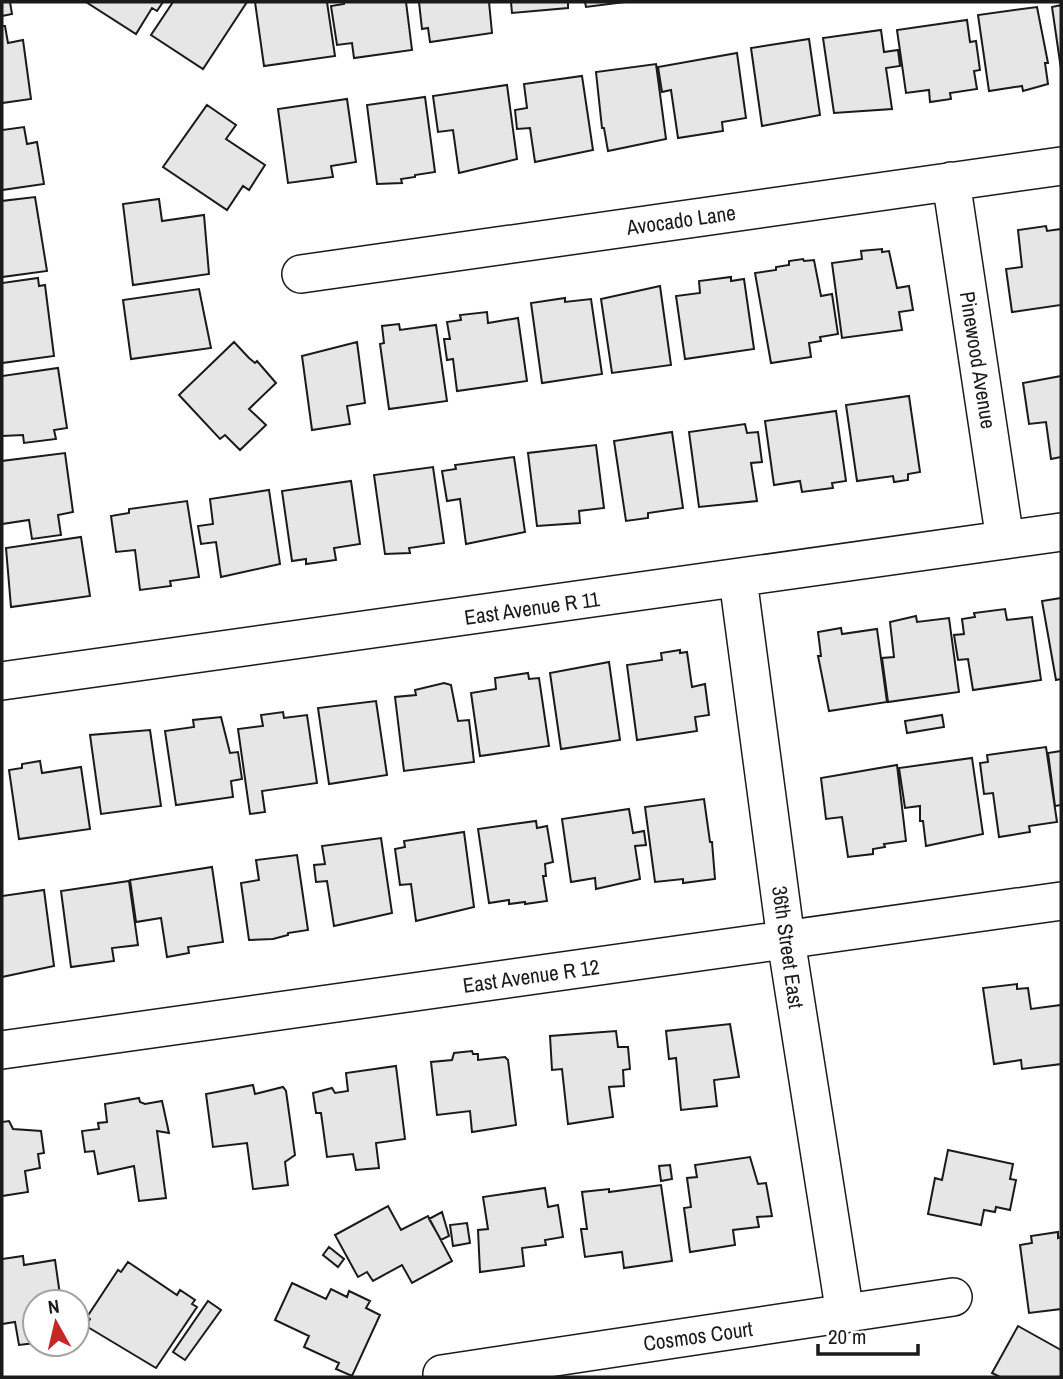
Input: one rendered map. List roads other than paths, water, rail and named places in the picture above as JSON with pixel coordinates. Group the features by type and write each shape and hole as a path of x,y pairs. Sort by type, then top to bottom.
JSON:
{"street":[{"name":"Avocado Lane","path":"301,274 1061,166"},
{"name":"Pinewood Avenue","path":"951,181 1005,540"},
{"name":"East Avenue R 11","path":"2,681 1061,532"},
{"name":"36th Street East","path":"738,579 786,940 845,1314"},
{"name":"East Avenue R 12","path":"2,1050 1061,901"},
{"name":"Cosmos Court","path":"443,1375 953,1297"}]}
